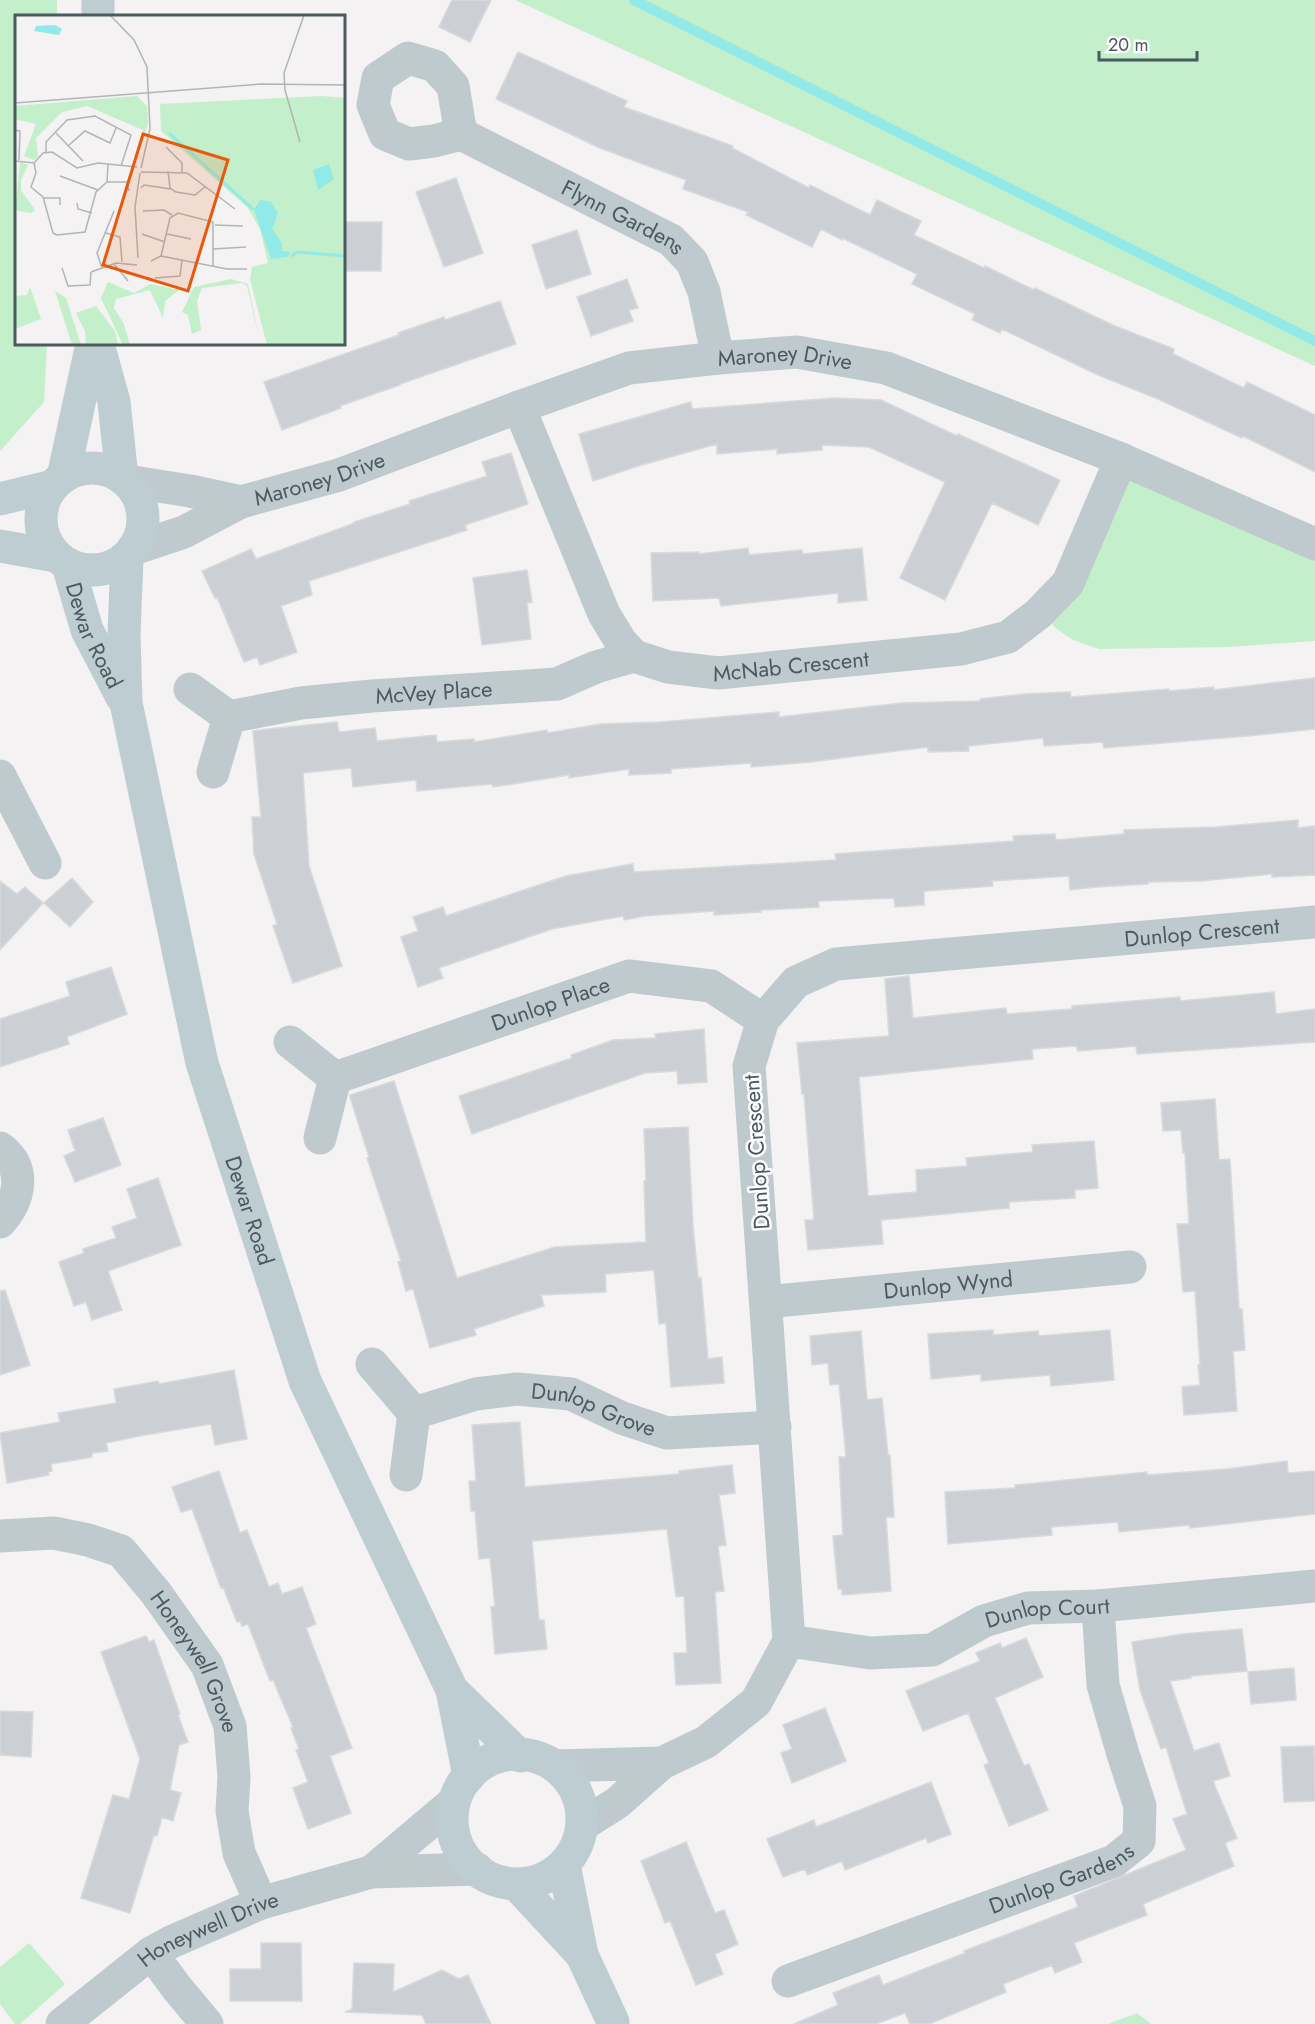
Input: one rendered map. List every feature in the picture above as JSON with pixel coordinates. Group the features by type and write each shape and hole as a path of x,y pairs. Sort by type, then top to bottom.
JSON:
{"street":[{"name":"Flynn Gardens","path":"461,134 671,240 692,262 704,292 718,358"},
{"path":"62,561 47,544 41,522 45,499 58,481 92,345"},
{"path":"98,345 114,402 124,480"},
{"name":"Maroney Drive","path":"130,554 184,532 241,502 339,475 519,407 629,369 718,358 797,352 886,368 1121,459 1315,544"},
{"path":"519,407 604,614 621,642 634,656"},
{"name":"McNab Crescent","path":"634,656 668,667 718,673 962,649 1008,637 1038,614 1068,583 1121,459"},
{"path":"0,499 58,481 89,467 113,472 124,480 138,495 143,511 143,528 138,544 130,554 113,567 96,571 81,570 62,561 0,546"},
{"name":"Maroney Drive","path":"124,480 241,502"},
{"name":"Dewar Road","path":"130,554 124,634 126,704 202,1063 305,1381 452,1690 461,1789"},
{"name":"Dewar Road","path":"62,561 87,630 126,704"},
{"name":"McVey Place","path":"229,717 301,703 557,684 596,667 634,656"},
{"path":"190,689 229,717 213,772"},
{"path":"0,776 45,863"},
{"name":"Dunlop Crescent","path":"789,1641 749,1066 763,1020 796,982 836,964 1315,922"},
{"name":"Dunlop Place","path":"335,1078 629,976 711,986 763,1020"},
{"path":"290,1042 335,1078 320,1138"},
{"path":"0,1148 13,1164 18,1180 16,1196 10,1211 0,1222"},
{"name":"Dunlop Wynd","path":"766,1302 1130,1267"},
{"path":"372,1364 414,1413 406,1475"},
{"name":"Dunlop Grove","path":"414,1413 476,1394 517,1389 571,1394 622,1418 667,1433 775,1427"},
{"name":"Honeywell Grove","path":"0,1536 54,1533 88,1540 121,1551 156,1593 207,1665 230,1726 234,1777 232,1811 239,1853 261,1904"},
{"name":"Dunlop Court","path":"789,1641 870,1653 933,1650 984,1621 1028,1608 1098,1606 1315,1586"},
{"name":"Dunlop Gardens","path":"788,1981 1114,1862 1139,1841 1140,1806 1103,1685 1098,1606"},
{"path":"582,1825 617,1803 662,1763 706,1742 756,1702 789,1641"},
{"name":"Dewar Road","path":"452,1690 520,1756"},
{"path":"505,1755 520,1756 536,1756 555,1766 571,1782 577,1794 582,1825 576,1846 564,1865 544,1879 517,1885 484,1876 463,1857 456,1845 451,1823 461,1789 476,1768 487,1761 505,1755"},
{"path":"555,1766 662,1763"},
{"name":"Honeywell Drive","path":"371,1872 461,1789"},
{"path":"564,1865 582,1955 613,2022"},
{"name":"Honeywell Drive","path":"62,2024 151,1953 171,1942 261,1904 371,1872 477,1869"},
{"path":"517,1885 582,1955"},
{"path":"151,1953 207,2024"}],"green space":[{"path":"0,0 57,0 57,15 15,15 15,345 47,345 44,402 0,451"},
{"path":"515,0 1315,0 1315,366"},
{"path":"1123,465 1315,549 1315,641 1228,647 1099,649 1073,640 1057,629 1043,615"},
{"path":"29,1943 65,1984 20,2024 15,2024 0,2004 0,1967"},
{"path":"1137,2013 1151,2024 1108,2024"}],"building":[{"path":"452,0 491,0 470,42 439,27"},
{"path":"518,52 627,101 624,107 733,146 732,148 809,188 810,185 870,215 877,200 921,221 914,235 1115,326 1174,349 1173,354 1244,388 1247,382 1315,415 1315,472 1243,436 1242,438 1158,399 1098,375 1002,329 1000,333 972,320 975,314 912,284 917,274 842,238 842,240 821,229 812,247 746,215 748,212 683,189 686,180 600,148 496,99"},
{"path":"456,178 483,253 444,267 416,192"},
{"path":"345,222 382,222 381,271 345,271"},
{"path":"577,230 591,274 546,289 532,245"},
{"path":"627,279 638,308 629,310 633,321 591,336 577,297"},
{"path":"500,301 516,344 340,406 341,408 282,430 264,382 444,317 445,320"},
{"path":"835,398 881,400 957,436 958,434 1060,480 1038,525 992,503 945,600 900,578 945,482 869,447 822,445 822,450 777,454 777,449 717,454 717,444 593,481 579,434 691,402 692,409"},
{"path":"511,453 528,504 465,525 467,530 309,581 312,595 281,606 297,652 260,665 257,657 244,662 217,597 215,598 202,571 251,549 256,559 354,522 410,504 409,501 487,476 482,462"},
{"path":"748,548 749,555 802,550 803,554 862,548 867,600 838,603 838,593 721,606 719,598 653,601 651,553 699,552 699,554"},
{"path":"527,570 532,602 527,603 531,639 482,645 473,578"},
{"path":"1315,678 1315,729 1247,736 1104,748 1103,742 1044,746 1043,738 968,746 969,751 928,752 928,747 810,762 751,767 751,763 671,769 671,773 629,775 629,769 569,778 569,775 493,787 492,784 417,791 416,780 353,787 351,768 303,773 309,866 342,966 293,983 273,926 277,924 254,854 252,817 261,817 253,731 337,722 339,732 375,728 377,741 436,735 437,742 474,739 474,742 601,724 661,722 779,712 779,717 902,703 980,701 980,699 1026,694 1070,692 1071,697 1169,689 1169,691 1214,687 1214,690"},
{"path":"1298,820 1298,828 1315,826 1315,875 1272,877 1272,874 1201,881 1148,882 1148,884 1070,890 1069,876 992,881 993,886 924,891 924,905 895,907 894,898 818,901 819,907 761,910 761,912 714,915 714,911 645,916 624,920 623,916 552,929 439,968 443,978 418,987 401,937 418,931 413,917 443,907 446,916 566,876 633,864 634,872 836,860 835,854 1014,841 1013,836 1055,834 1056,840 1124,834 1124,830 1216,827"},
{"path":"72,878 93,902 70,927 44,903"},
{"path":"0,881 17,894 25,887 43,903 0,950"},
{"path":"111,967 127,1014 67,1037 69,1044 0,1067 0,1019 70,996 66,982"},
{"path":"909,976 913,1018 1006,1008 1007,1014 1180,997 1180,1001 1274,992 1276,1014 1315,1009 1315,1042 1137,1054 1136,1046 1078,1051 1076,1046 1032,1049 1033,1059 859,1077 868,1196 917,1192 916,1170 967,1166 966,1158 1033,1152 1032,1145 1094,1141 1098,1188 1075,1190 1075,1198 1009,1202 1009,1208 881,1220 883,1244 808,1250 805,1220 814,1220 804,1094 802,1094 797,1043 889,1036 885,979"},
{"path":"704,1029 707,1082 678,1084 677,1071 645,1073 472,1134 459,1096 572,1058 571,1055 613,1040 656,1038 655,1034"},
{"path":"394,1081 457,1278 555,1247 646,1242 644,1129 688,1127 693,1226 698,1278 701,1277 708,1359 722,1357 724,1383 671,1387 666,1323 659,1324 654,1270 605,1274 606,1292 541,1295 544,1306 474,1329 476,1335 430,1348 413,1289 406,1291 398,1262 401,1261 367,1158 369,1157 350,1097 350,1095"},
{"path":"1215,1099 1219,1160 1230,1159 1239,1309 1242,1309 1245,1350 1233,1351 1237,1411 1184,1415 1182,1387 1200,1385 1195,1291 1183,1292 1177,1224 1189,1224 1185,1153 1183,1153 1181,1130 1163,1131 1161,1103"},
{"path":"103,1118 121,1165 75,1182 64,1156 75,1151 68,1130"},
{"path":"158,1178 181,1245 108,1271 122,1310 92,1320 86,1302 74,1306 59,1262 84,1253 83,1249 116,1238 112,1227 137,1218 127,1189"},
{"path":"5,1290 30,1365 0,1375 0,1291"},
{"path":"993,1330 993,1335 1038,1331 1039,1336 1110,1330 1114,1380 1051,1386 1050,1375 981,1381 981,1374 931,1379 928,1334"},
{"path":"861,1331 867,1400 882,1398 888,1455 890,1455 894,1517 886,1517 891,1591 842,1595 842,1589 838,1589 833,1536 843,1535 839,1457 846,1457 839,1384 830,1385 828,1363 812,1365 810,1336"},
{"path":"234,1370 247,1439 215,1445 211,1424 139,1436 106,1443 108,1451 92,1453 92,1457 51,1464 52,1471 48,1472 49,1475 7,1483 0,1433 60,1422 58,1413 116,1403 114,1389 158,1381 159,1384"},
{"path":"520,1422 525,1487 679,1474 679,1471 732,1465 735,1493 719,1495 726,1545 718,1546 724,1591 715,1592 721,1683 676,1685 674,1653 687,1653 684,1596 676,1597 667,1529 532,1541 539,1620 544,1620 547,1649 495,1654 491,1607 495,1606 490,1558 479,1559 475,1511 471,1511 469,1481 476,1481 472,1425"},
{"path":"1287,1461 1288,1473 1315,1471 1315,1514 1190,1528 1189,1525 1119,1532 1118,1522 1051,1527 1052,1535 948,1544 945,1492 1015,1488 1015,1485 1147,1472 1147,1475 1228,1469"},
{"path":"219,1471 240,1533 247,1530 269,1587 278,1583 282,1594 302,1587 316,1624 306,1628 352,1748 330,1756 351,1813 308,1829 293,1788 308,1782 296,1750 299,1749 291,1728 293,1727 273,1680 270,1681 248,1624 242,1626 240,1621 237,1622 223,1587 221,1588 192,1509 181,1512 172,1487"},
{"path":"1242,1629 1247,1671 1191,1676 1191,1678 1170,1681 1194,1751 1219,1743 1230,1776 1213,1781 1237,1838 1225,1843 1234,1866 1143,1904 1147,1915 1074,1943 1082,1962 1055,1973 1052,1965 1003,1984 1006,1992 929,2024 910,2024 905,2013 876,2024 794,2024 838,2005 833,1993 879,1975 883,1985 965,1953 964,1951 1078,1907 1074,1896 1186,1850 1173,1819 1187,1814 1166,1747 1161,1749 1140,1690 1132,1642 1183,1634"},
{"path":"146,1636 149,1642 154,1640 188,1742 179,1745 170,1790 181,1793 173,1821 162,1817 157,1836 154,1835 130,1913 81,1898 113,1795 129,1799 140,1759 101,1652"},
{"path":"1026,1638 1043,1677 995,1698 1024,1766 1029,1764 1048,1810 1009,1826 984,1765 989,1763 968,1713 923,1731 906,1691 980,1661 976,1653 1000,1643 1002,1648"},
{"path":"1294,1668 1296,1700 1251,1704 1248,1672"},
{"path":"825,1708 846,1761 792,1783 781,1753 792,1749 783,1725"},
{"path":"0,1711 33,1712 31,1757 0,1755"},
{"path":"1314,1746 1315,1801 1284,1802 1281,1747"},
{"path":"931,1782 951,1834 928,1843 926,1838 845,1870 842,1861 807,1875 805,1869 783,1877 767,1839 814,1820 816,1827"},
{"path":"686,1842 715,1913 724,1910 738,1944 715,1954 723,1974 696,1985 670,1921 665,1923 641,1861"},
{"path":"261,1943 301,1943 302,2001 230,2001 230,1969 261,1969"},
{"path":"354,1963 394,1964 393,1992 442,1970 459,1979 468,1975 491,2024 426,2024 422,2015 345,2012 352,2009"}],"waterway":[{"path":"634,0 1315,341"}]}
